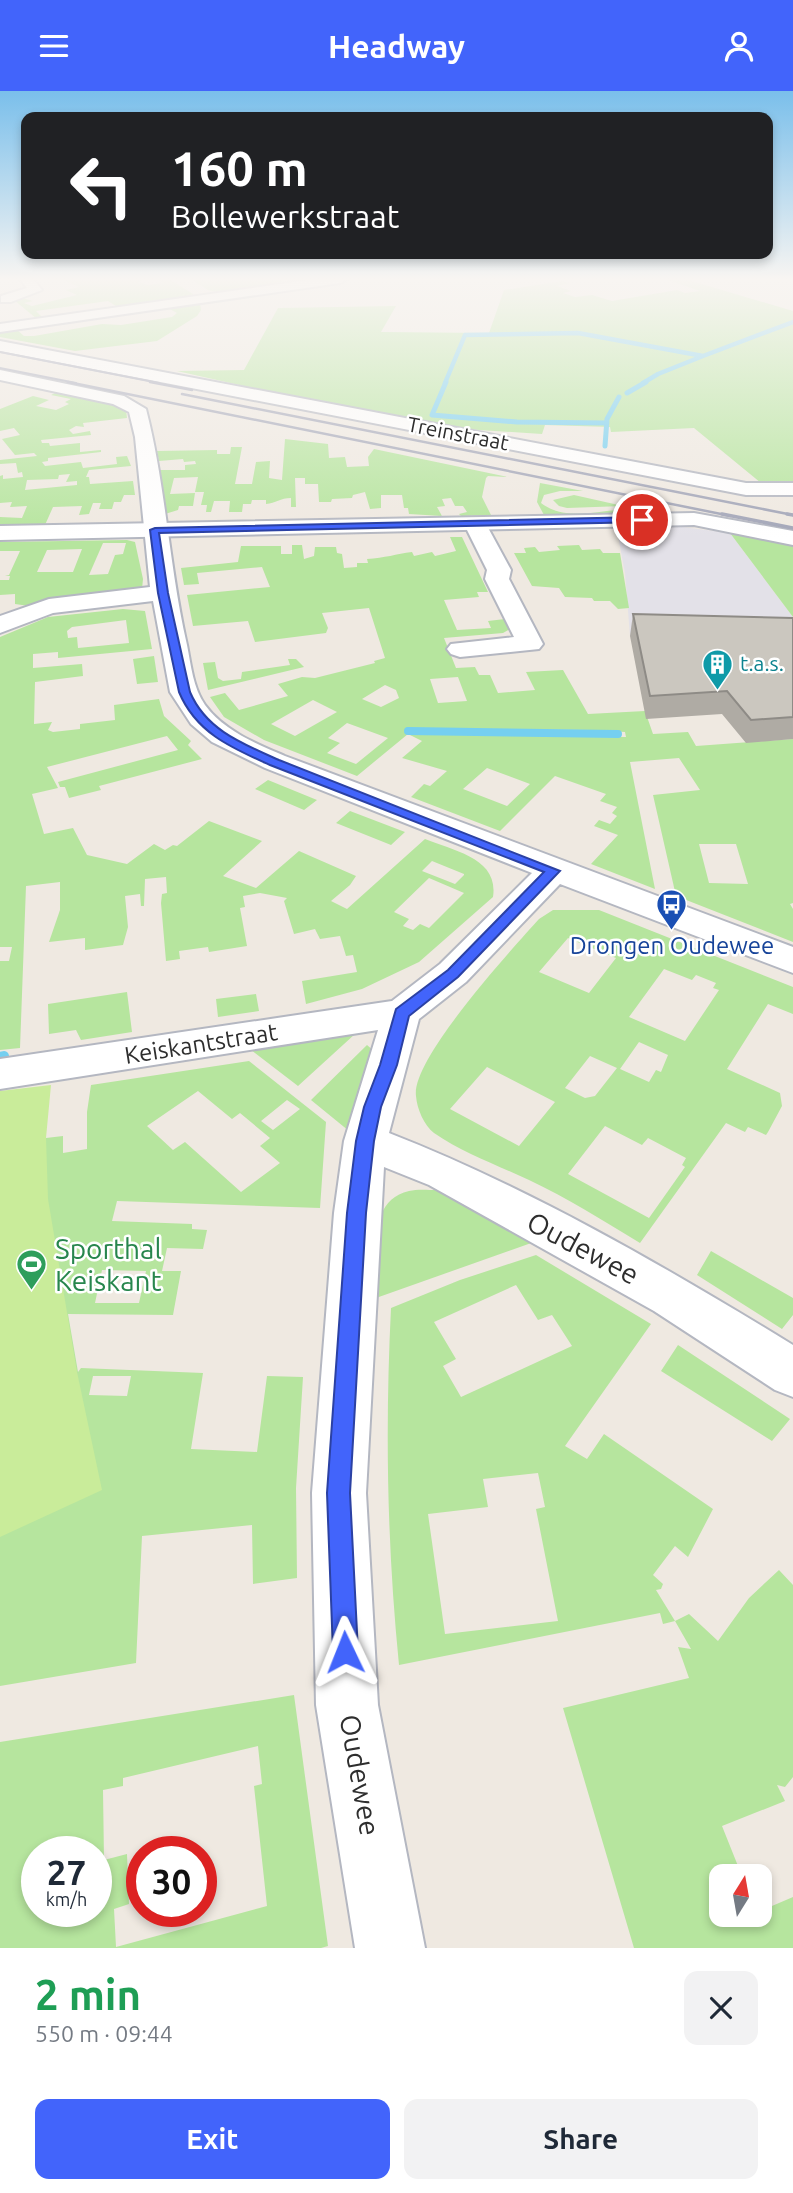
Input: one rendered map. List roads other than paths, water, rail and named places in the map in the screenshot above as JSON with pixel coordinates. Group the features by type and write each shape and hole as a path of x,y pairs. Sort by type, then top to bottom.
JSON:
{"street":[{"name":"Treinstraat","path":"103,366 746,489 793,489"},
{"path":"0,376 133,405 143,431 163,593 184,692 190,705 209,729 236,745 275,762 793,961"},
{"path":"0,533 694,519 793,538"},
{"path":"460,649 530,644 497,579 499,570 475,524"},
{"path":"0,625 48,606 163,593"},
{"path":"402,1013 453,973 553,871"},
{"name":"Keiskantstraat","path":"0,1074 402,1013"},
{"name":"Oudewee","path":"390,1948 347,1705 339,1493 357,1213 365,1141 402,1013"},
{"name":"Oudewee","path":"365,1141 444,1173 552,1231 671,1296 793,1373"}],"waterway":[{"path":"445,383 452,366"},
{"path":"643,383 679,366"},
{"path":"446,382 432,415 517,422 607,423"},
{"path":"627,393 646,382"},
{"path":"607,423 619,397"},
{"path":"605,446 607,423"},
{"path":"408,731 618,734"},
{"path":"0,1057 4,1056"}],"railway":[{"path":"70,366 159,383"},
{"path":"0,368 76,383"},
{"path":"68,382 731,516"},
{"path":"150,382 192,390"},
{"path":"182,394 793,515 787,514"},
{"path":"722,514 793,528"}],"place":[{"name":"t.a.s.","path":"717,691"},
{"name":"Drongen Oudewee","path":"672,931"},
{"name":"Sporthal Keiskant","path":"32,1292"}]}
